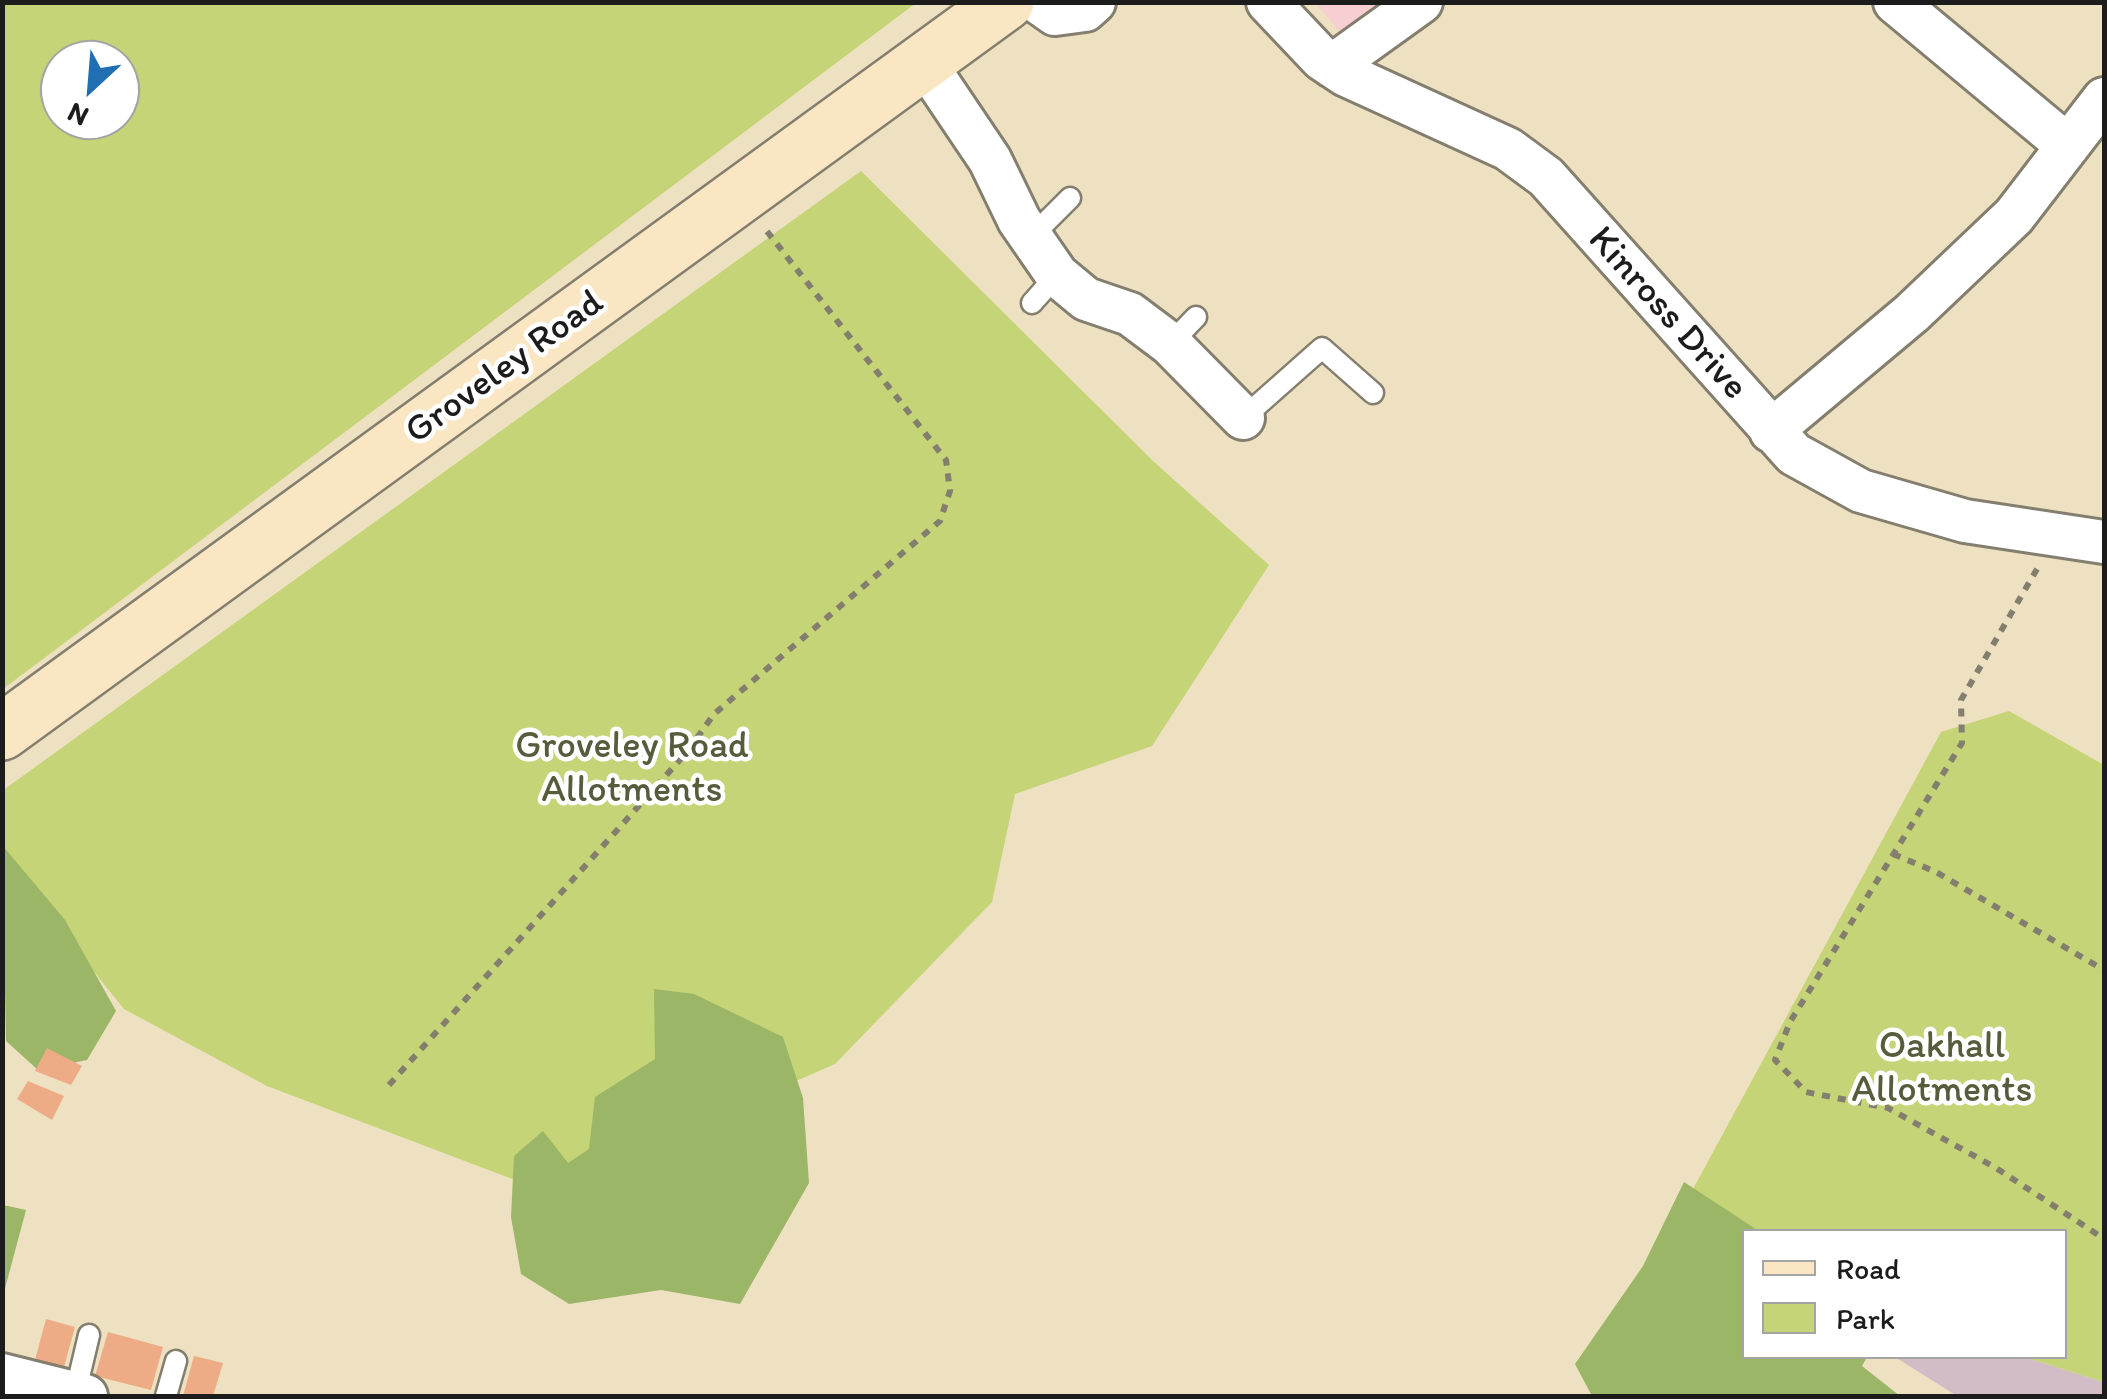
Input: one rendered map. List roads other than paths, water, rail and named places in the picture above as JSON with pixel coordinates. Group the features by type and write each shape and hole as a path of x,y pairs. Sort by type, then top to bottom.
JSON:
{"street":[{"name":"Groveley Road","path":"2,732 1006,2"},
{"path":"1038,2 1056,14 1085,10 1094,2"},
{"name":"Kinross Drive","path":"1268,2 1332,66 1508,149 1546,177 1794,454 1861,491 1965,521 2055,538 2104,542"},
{"path":"1332,66 1421,2"},
{"path":"1894,2 2068,146"},
{"path":"922,60 990,160 1031,237 1045,289 1183,331 1243,418"},
{"path":"1771,431 1912,313 2001,228 2104,99"},
{"path":"2,1375 80,1395"}],"lane":[{"path":"1031,237 1070,198"},
{"path":"1243,418 1322,348 1372,393"},
{"path":"80,1395 89,1335"},
{"path":"166,1396 176,1361"}],"park label":[{"name":"Groveley Road Allotments","path":"632,769"},
{"name":"Oakhall Allotments","path":"1942,1069"}]}
